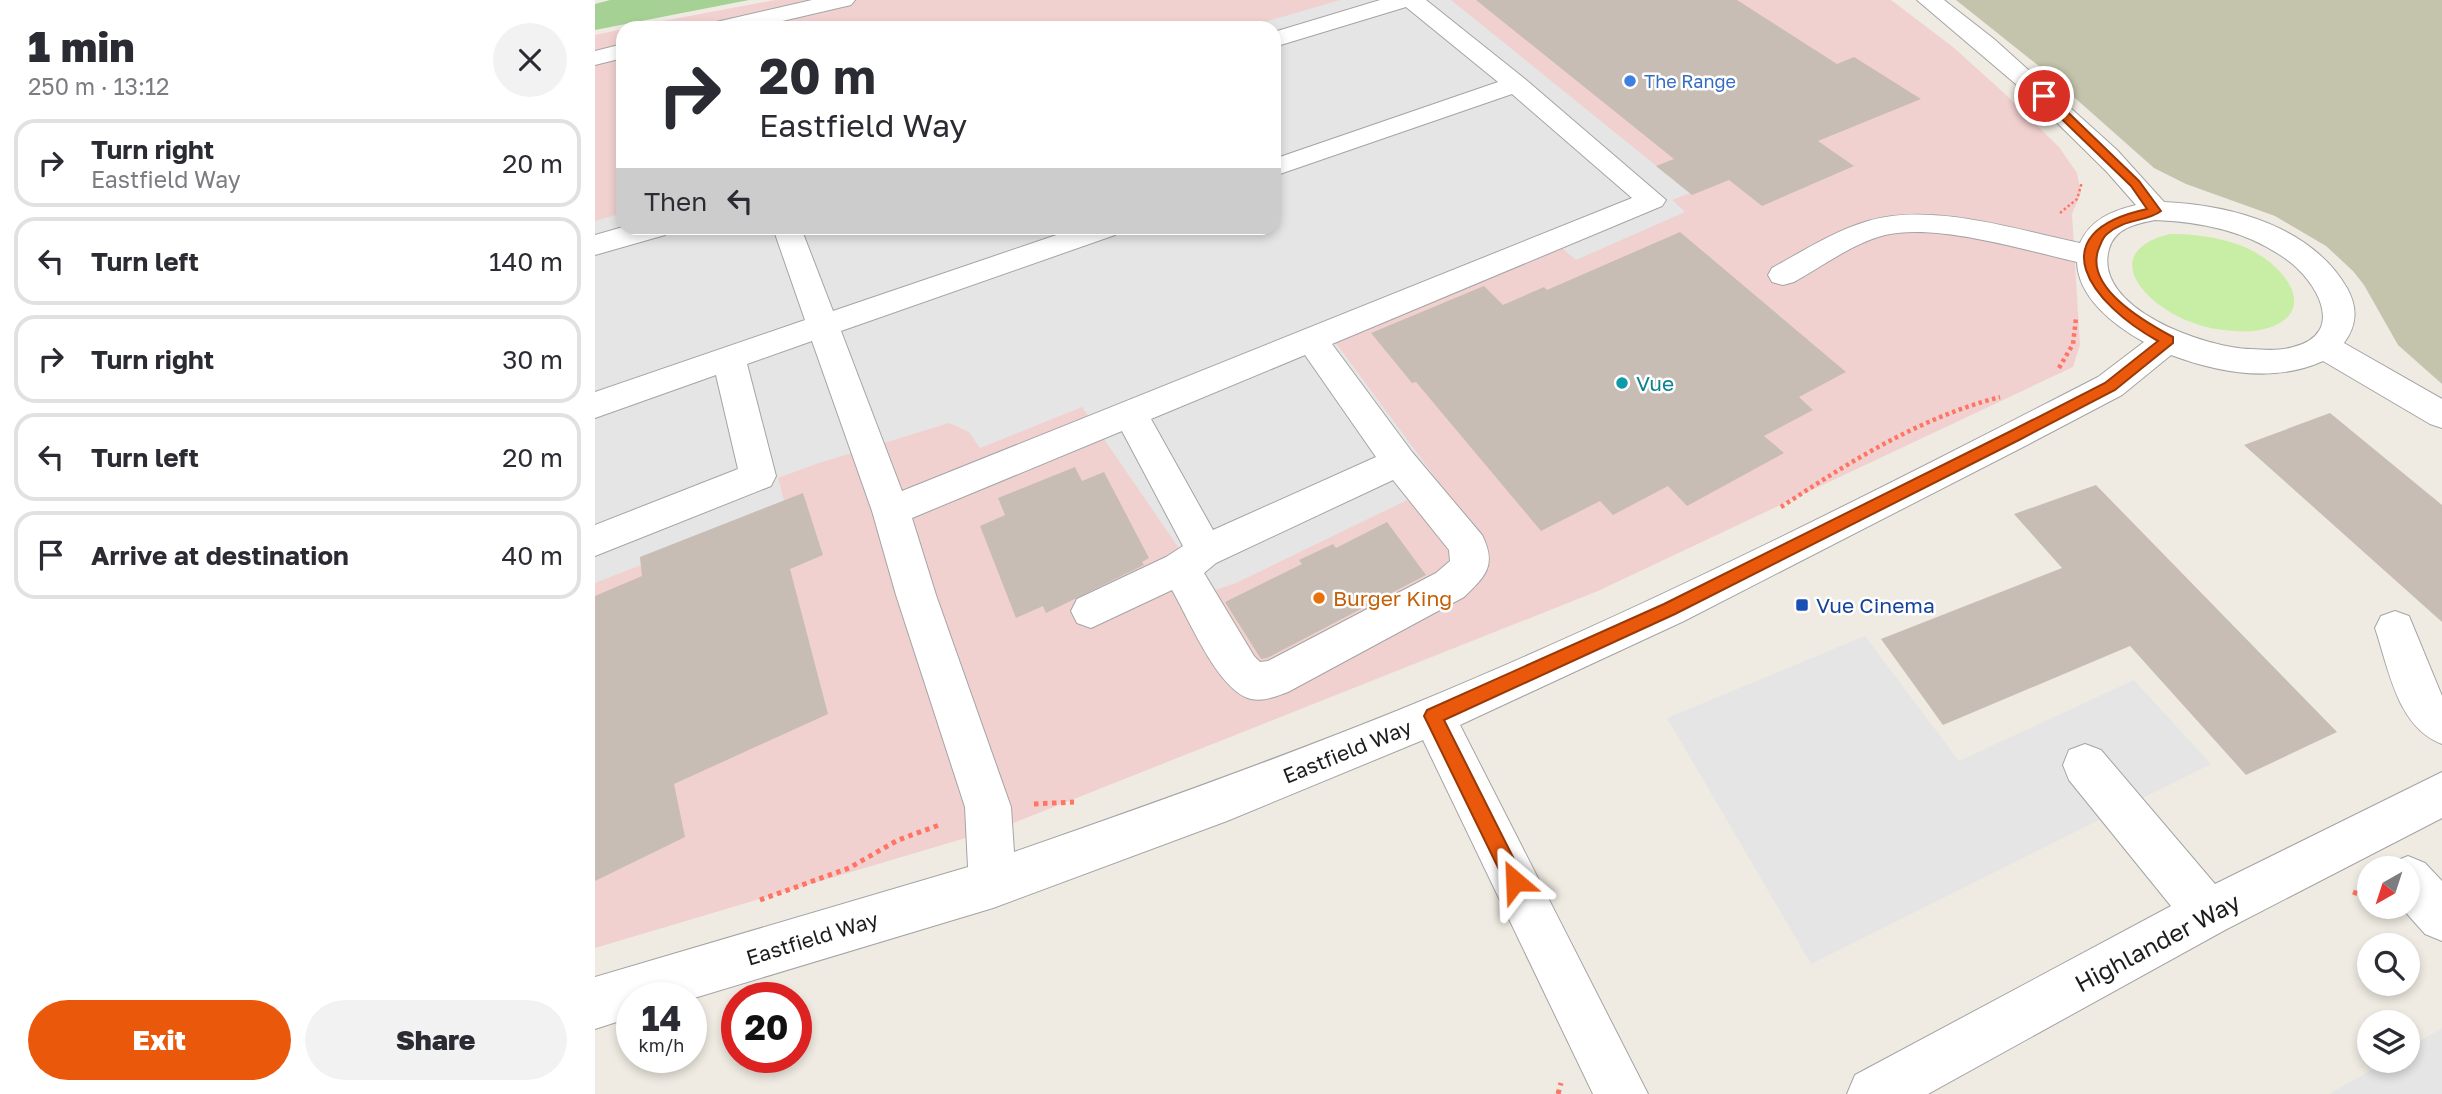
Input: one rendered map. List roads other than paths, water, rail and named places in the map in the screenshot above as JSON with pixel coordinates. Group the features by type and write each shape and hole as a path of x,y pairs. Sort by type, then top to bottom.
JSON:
{"street":[{"path":"752,21 843,0"},
{"path":"1281,38 1405,0"},
{"path":"891,511 1652,200 1412,0"},
{"path":"1929,0 1979,37 2044,96 2135,183 2155,211"},
{"path":"595,58 616,53"},
{"path":"1281,166 1516,84"},
{"path":"2155,211 2190,211 2228,219 2265,233 2298,252 2320,271 2335,292 2340,312 2337,331 2323,346 2301,357 2272,362 2202,353 2141,326 2118,308 2102,290 2092,272 2090,255 2099,233 2122,218 2155,211"},
{"path":"1783,275 1877,227 1901,222 1934,225 2090,255"},
{"path":"595,246 632,235"},
{"path":"790,235 891,511 916,595 988,807 993,884"},
{"path":"595,405 1085,235"},
{"path":"1131,414 1239,669 1253,681 1273,679 1450,584 1470,567 1468,546 1399,462 1311,339"},
{"name":"Eastfield Way","path":"595,1003 993,884 1227,799 1433,716 1669,609 2014,436 2110,386 2168,340"},
{"path":"2323,346 2442,415"},
{"path":"595,541 758,476 729,358"},
{"path":"1091,611 1192,559 1399,462"},
{"path":"2395,628 2424,707 2442,724"},
{"path":"1433,716 1621,1094"},
{"path":"2085,765 2208,913"},
{"name":"Highlander Way","path":"1874,1094 2208,913 2382,851 2442,794"},
{"path":"2420,893 2442,917"}],"place":[{"name":"The Range","path":"1630,81"},
{"name":"Vue","path":"1622,383"},
{"name":"Burger King","path":"1319,598"},
{"name":"Vue Cinema","path":"1802,605"}]}
